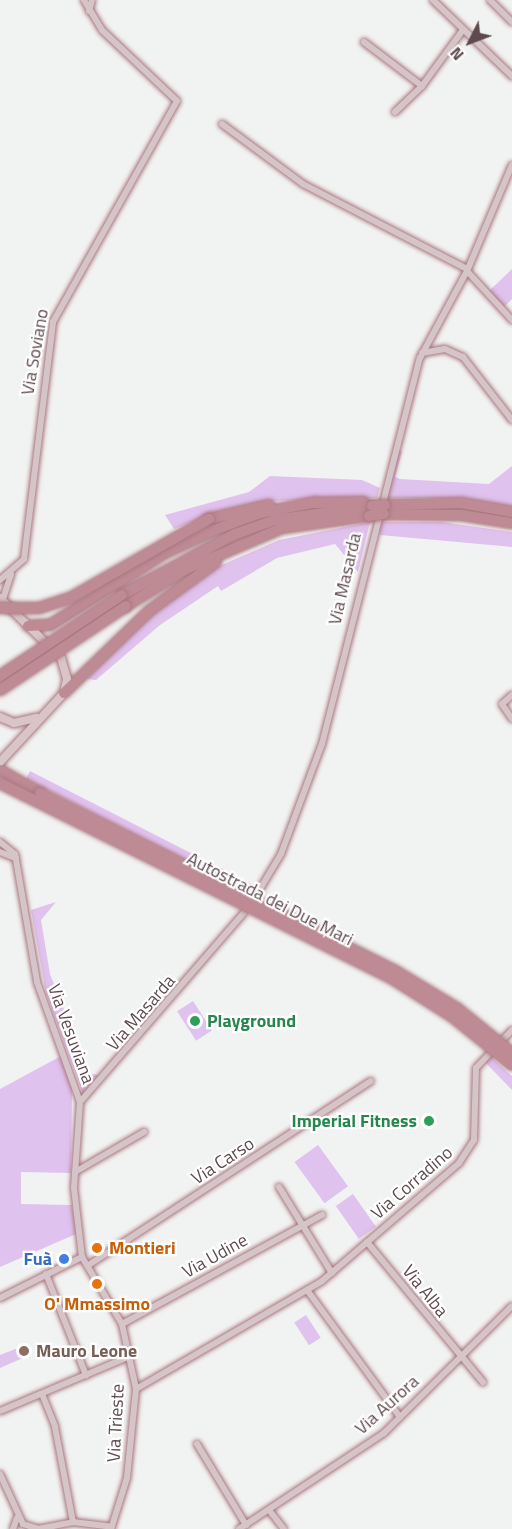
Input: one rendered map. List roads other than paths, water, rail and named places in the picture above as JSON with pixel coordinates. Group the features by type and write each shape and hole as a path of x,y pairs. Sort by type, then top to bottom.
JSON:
{"highway":[{"path":"28,626 50,625 165,553 214,530 270,510 317,502"},
{"path":"1,602 39,608 72,597 209,519 258,506 317,502 462,515 512,523"},
{"path":"0,676 235,534 275,520 378,508 462,503 512,512"},
{"path":"0,690 124,600 186,569 282,528 378,508"},
{"path":"64,693 183,583 247,542"},
{"name":"Autostrada dei Due Mari","path":"0,772 397,972 458,1009 512,1053"},
{"name":"Autostrada dei Due Mari","path":"0,784 393,980 453,1017 512,1065"}],"street":[{"path":"84,0 89,11"},
{"path":"89,11 92,0"},
{"path":"433,0 512,76"},
{"path":"490,0 512,22"},
{"name":"Via Soviano","path":"12,574 25,554 52,322 172,110 177,97 102,30 89,11"},
{"path":"395,112 422,86 463,30"},
{"path":"364,42 422,86"},
{"path":"222,124 303,184 467,270 512,320"},
{"name":"Via Masarda","path":"256,894 281,854 322,744 368,544 422,353 467,270 512,165"},
{"path":"422,353 444,349 463,357 512,420"},
{"path":"0,580 12,574"},
{"path":"0,762 9,748 64,693 66,670 61,658 1,602 12,574"},
{"path":"512,695 502,704 512,719"},
{"path":"0,717 21,723 38,717"},
{"path":"0,842 15,858"},
{"path":"0,852 15,858"},
{"name":"Via Vesuviana","path":"15,858 37,982 80,1102 75,1172 82,1257"},
{"name":"Via Masarda","path":"80,1102 244,913"},
{"name":"Via Corradino","path":"136,1389 307,1290 332,1273 466,1155 474,1140 476,1068 512,1030"},
{"name":"Via Carso","path":"90,1264 371,1081"},
{"path":"75,1172 144,1132"},
{"path":"279,1187 332,1273"},
{"name":"Via Udine","path":"122,1324 322,1215"},
{"name":"Via Alba","path":"367,1242 459,1358 483,1382"},
{"path":"0,1298 82,1257"},
{"name":"Via Trieste","path":"82,1257 90,1264 122,1324 136,1389 129,1470 112,1528"},
{"path":"46,1274 86,1375"},
{"path":"307,1290 400,1417"},
{"name":"Via Aurora","path":"242,1527 376,1439 512,1306"},
{"path":"0,1411 130,1356"},
{"path":"42,1394 55,1427 73,1522"},
{"path":"197,1444 242,1527"},
{"path":"1,1478 17,1518 38,1529 73,1522 112,1528"},
{"path":"269,1510 284,1529"},
{"path":"13,1529 17,1518"}],"place":[{"name":"Playground","path":"195,1021"},
{"name":"Imperial Fitness","path":"429,1121"},
{"name":"Montieri","path":"97,1248"},
{"name":"Fuà","path":"64,1259"},
{"name":"O' Mmassimo","path":"97,1284"},
{"name":"Mauro Leone","path":"24,1351"}]}
